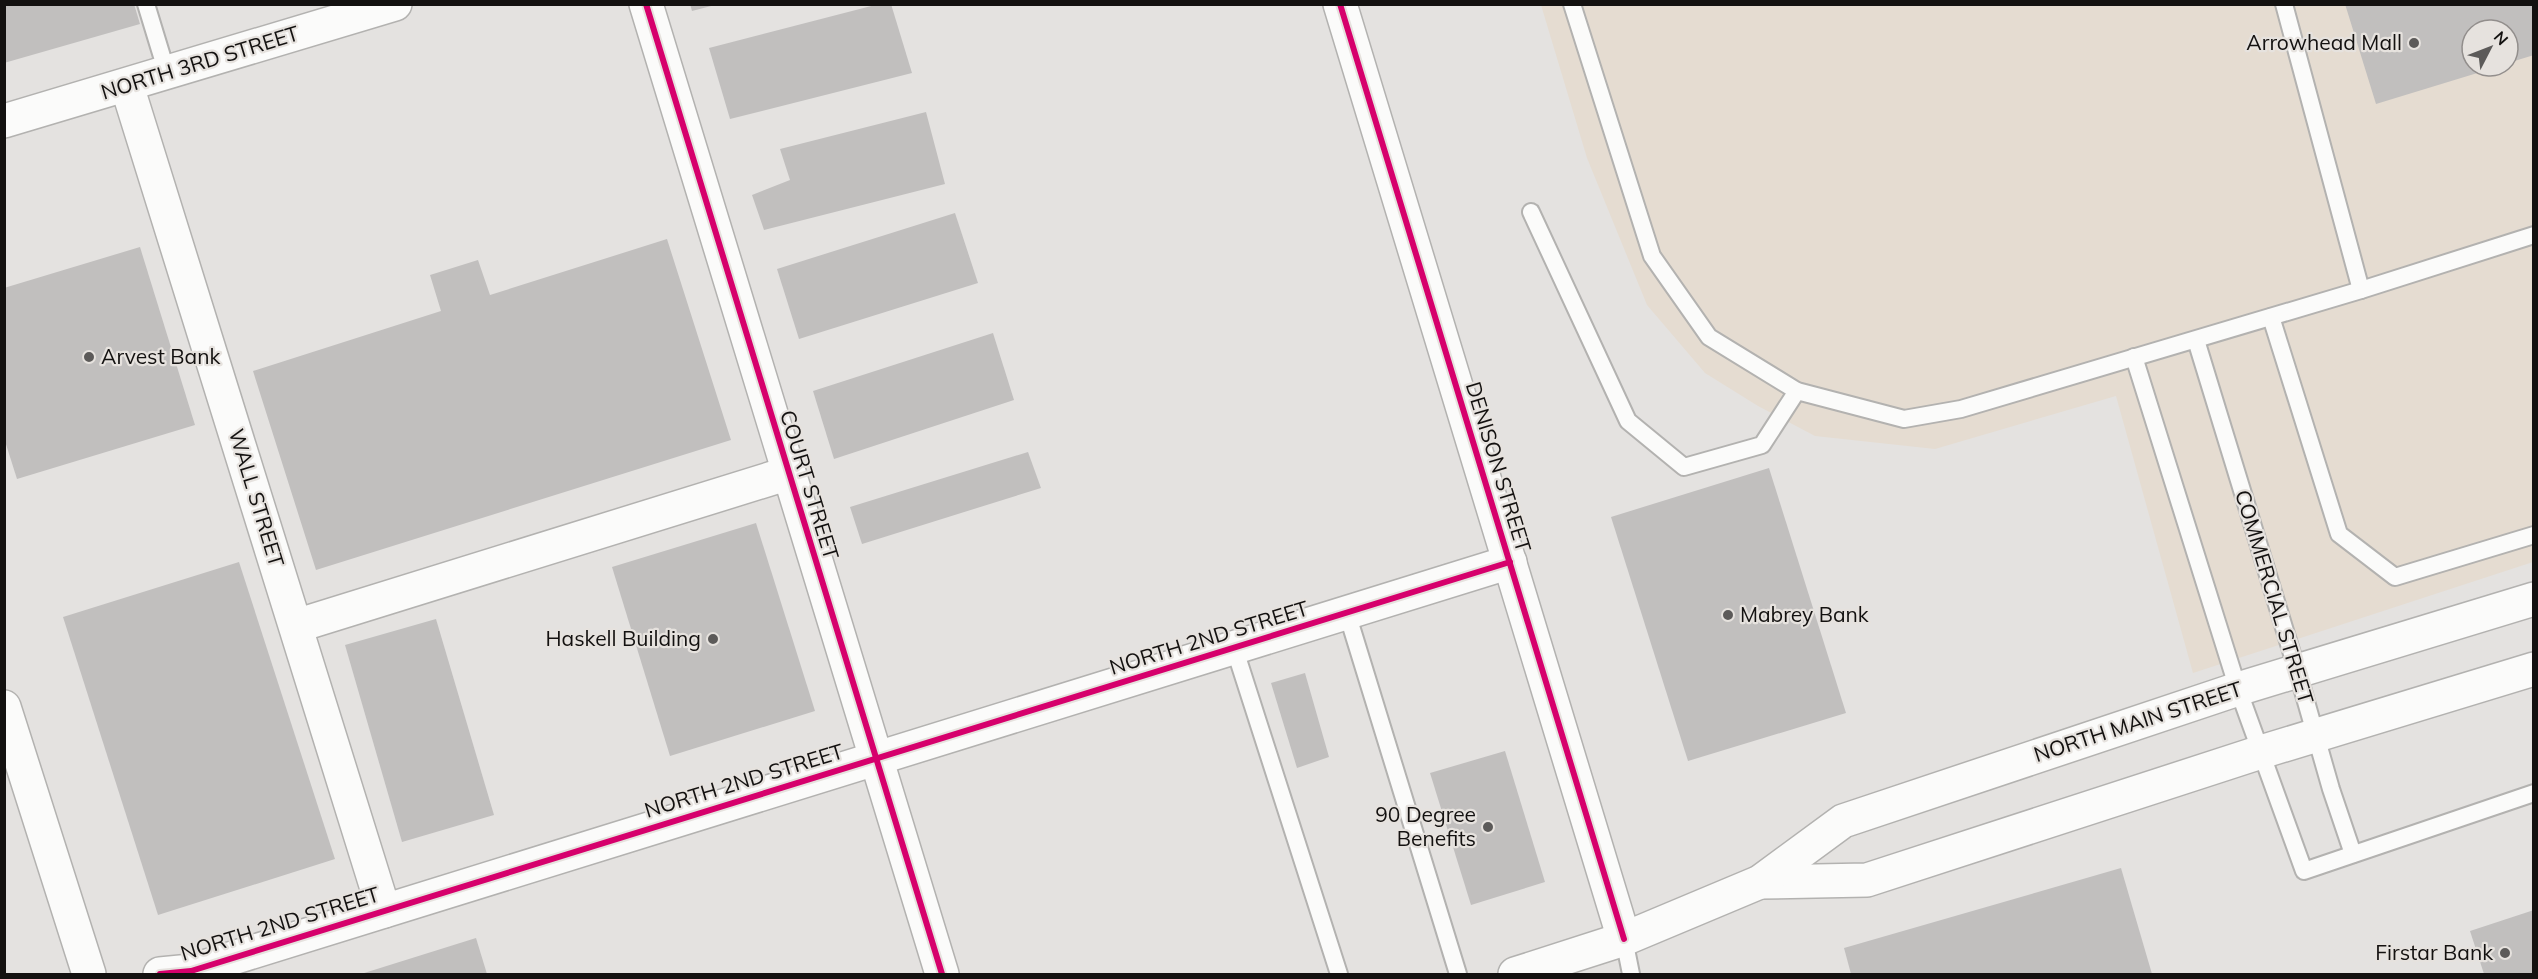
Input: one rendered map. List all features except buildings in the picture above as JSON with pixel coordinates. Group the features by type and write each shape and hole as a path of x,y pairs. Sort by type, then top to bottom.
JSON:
{"street":[{"name":"NORTH 3RD STREET","path":"4,122 395,4"},
{"name":"COURT STREET","path":"646,4 942,975"},
{"name":"DENISON STREET","path":"1340,4 1624,939"},
{"name":"WALL STREET","path":"127,86 384,911"},
{"path":"296,626 789,473"},
{"name":"NORTH 2ND STREET","path":"160,975 191,971 1510,562"},
{"name":"NORTH MAIN STREET","path":"1515,975 1624,939 1760,882 1843,821 2297,670 2534,599"},
{"name":"NORTH MAIN STREET","path":"1760,882 1867,880 2261,752 2534,669"},
{"path":"4,707 89,975"}],"lane":[{"path":"146,4 167,73"},
{"path":"1572,4 1652,256 1709,337 1797,391 1905,419 1961,409 2361,290 2534,235"},
{"path":"2284,4 2361,290"},
{"path":"1531,212 1628,421 1684,467 1762,445 1797,391"},
{"path":"2271,317 2339,534 2395,577 2534,535"},
{"name":"COMMERCIAL STREET","path":"2196,340 2353,854"},
{"path":"2134,357 2238,689 2304,871 2534,793"},
{"path":"1347,613 1458,975"},
{"path":"1234,647 1339,975"},
{"path":"1624,939 1631,975"}],"shaded area":[{"name":"Arrowhead Mall","path":"1541,5 2533,5 2533,562 2193,673 2116,396 1935,449 1815,436 1758,406 1705,373 1647,305 1587,158"}],"cycle path":[{"path":"646,4 942,974"},
{"path":"1340,4 1624,939"},
{"path":"160,974 191,971 1510,562"}],"place":[{"name":"Arrowhead Mall","path":"2414,43"},
{"name":"Arvest Bank","path":"89,357"},
{"name":"Mabrey Bank","path":"1728,615"},
{"name":"Haskell Building","path":"713,639"},
{"name":"90 Degree Benefits","path":"1488,827"},
{"name":"Firstar Bank","path":"2505,953"}]}
